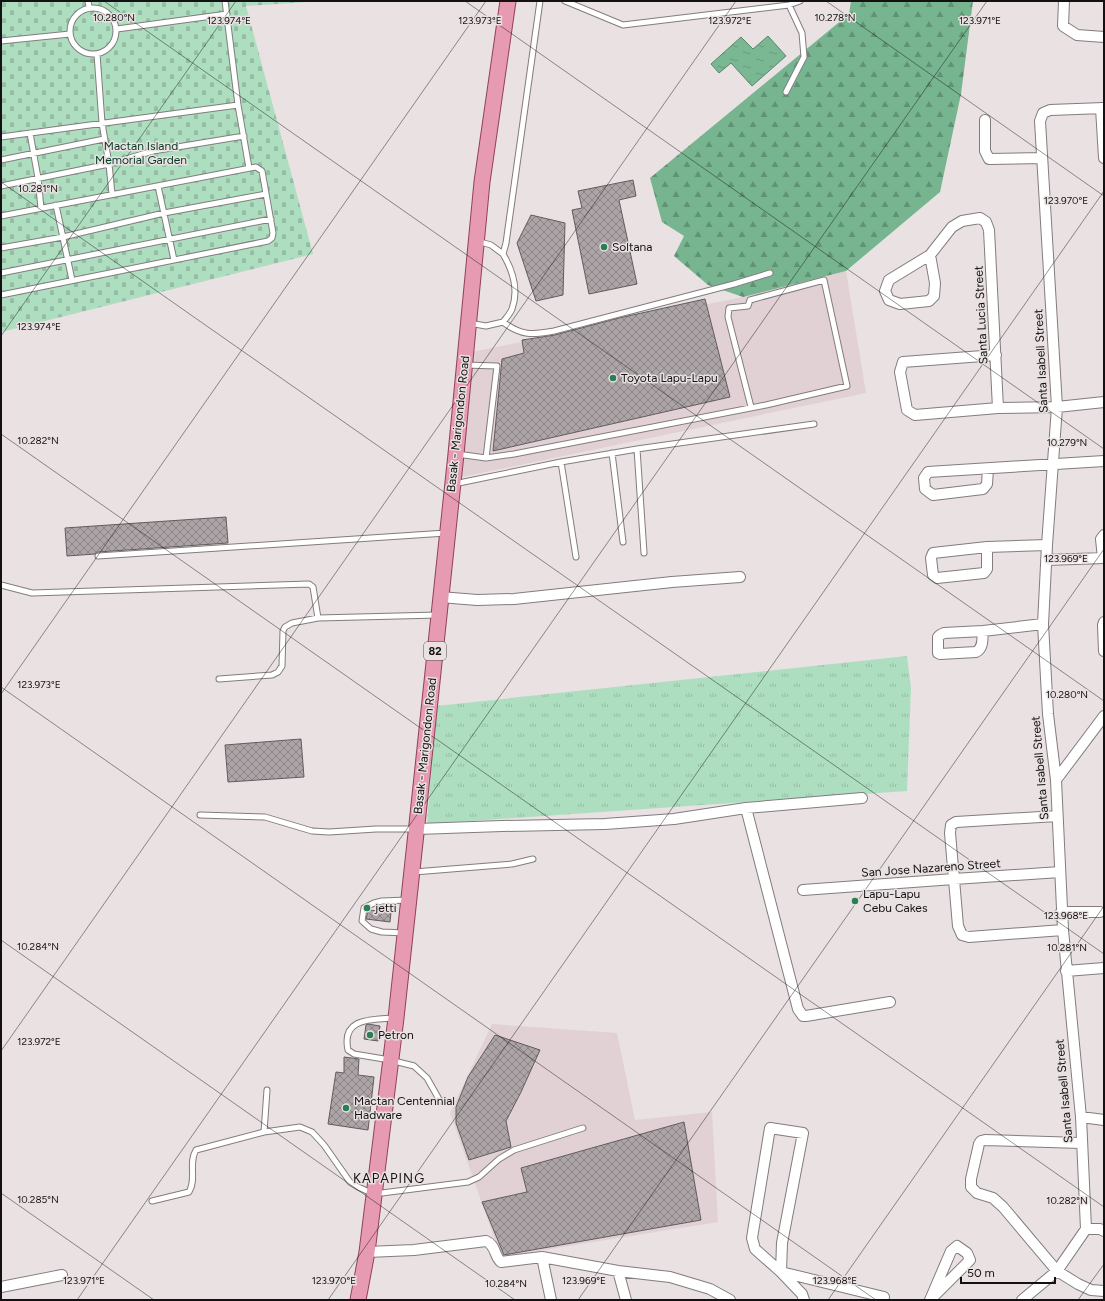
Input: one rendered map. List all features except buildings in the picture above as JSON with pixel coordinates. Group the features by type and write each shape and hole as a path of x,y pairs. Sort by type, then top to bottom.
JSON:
{"main road":[{"name":"Basak - Marigondon Road","path":"356,1300 367,1252 406,933 408,900 417,829 456,454 482,182 508,1"}],"street":[{"path":"1064,1 1063,26 1077,35 1104,37"},
{"path":"1103,108 1104,158"},
{"name":"Santa Isabell Street","path":"1086,1229 1081,1117 1061,912 1056,780 1048,714 1043,624 1052,464 1058,407 1041,158 1040,121 1043,114 1050,110 1103,108"},
{"path":"985,120 985,151 989,159 1041,158"},
{"name":"Santa Lucia Street","path":"930,255 952,227 962,221 980,218 986,222 989,230 998,408"},
{"path":"930,255 934,283 934,296 929,301 900,304 889,300 885,291 889,280 930,255"},
{"path":"996,354 903,362 900,372 907,410 915,415 998,408 1058,407 1104,402"},
{"path":"988,469 987,484 983,489 933,495 925,489 924,478 928,472 1104,460"},
{"path":"1046,560 1103,558 1101,539 1104,535"},
{"path":"987,548 987,569 984,572 937,578 933,575 931,558 933,553 987,548 1047,545"},
{"path":"440,597 477,600 514,599 672,582 740,577"},
{"path":"1104,622 1104,651"},
{"path":"983,631 1043,624"},
{"path":"1056,780 1104,716"},
{"path":"417,829 613,824 674,819 746,808 862,798"},
{"path":"746,808 798,1009 801,1014 806,1016 890,1002"},
{"path":"1057,816 956,822 951,825 950,833 958,926 962,934 970,937 1063,930"},
{"name":"San Jose Nazareno Street","path":"803,890 1060,872"},
{"path":"1061,912 1100,912"},
{"path":"1066,971 1104,968"},
{"path":"1081,1117 1104,1120"},
{"path":"781,1272 782,1243 803,1133 770,1128 752,1238 755,1249 781,1272 802,1294 804,1300"},
{"path":"1082,1143 981,1141 978,1144 971,1179 971,1187 977,1193 993,1198 1003,1207 1057,1271 1091,1290 1104,1291"},
{"path":"1022,1300 1057,1271 1086,1229 1100,1229 1104,1231"},
{"path":"367,1252 414,1250 486,1241 492,1245 498,1259 501,1262 530,1257 542,1257 618,1271 670,1276 710,1289 730,1300"},
{"path":"956,1246 967,1253 970,1260 930,1300 951,1251 956,1246"},
{"path":"542,1257 551,1300"},
{"path":"618,1271 626,1300"},
{"path":"781,1272 884,1297"},
{"path":"1,1287 62,1275"}],"lane":[{"path":"88,1 90,7"},
{"path":"225,1 238,105 249,168"},
{"path":"503,254 506,243 540,1"},
{"path":"565,1 623,25 789,5 800,1"},
{"path":"786,92 804,57 802,33 789,5"},
{"path":"90,7 99,8 108,12 114,20 117,29 116,38 112,46 105,52 87,54 79,50 73,42 70,34 70,24 74,16 81,10 90,7"},
{"path":"117,29 227,14"},
{"path":"1,41 70,34"},
{"path":"97,54 102,123 109,164 112,194"},
{"path":"1,137 238,105"},
{"path":"30,133 38,178 41,208"},
{"path":"1,186 109,164 153,151 244,136"},
{"path":"1,160 104,139"},
{"path":"1,216 256,167 262,171 273,233 272,238 268,241 1,294"},
{"path":"158,186 174,260"},
{"path":"1,248 63,237 164,213 266,194"},
{"path":"56,205 72,280"},
{"path":"1,274 169,238 271,219"},
{"path":"468,323 486,326 503,322 512,311 515,296 514,278 510,266 503,254 491,245 476,240"},
{"path":"503,322 512,330 524,334 538,334 734,284 770,273"},
{"path":"456,454 486,458 514,454 766,405 847,386 824,280 750,300 748,306 729,308 728,316 750,407"},
{"path":"464,366 497,366 486,458"},
{"path":"452,485 612,453 814,424"},
{"path":"637,449 644,553"},
{"path":"612,453 623,542"},
{"path":"561,462 576,557"},
{"path":"98,556 447,533"},
{"path":"1,585 32,593 309,584 313,587 318,618"},
{"path":"219,679 272,675 278,672 282,666 283,631 285,627 292,623 318,618 439,615"},
{"path":"200,815 266,817 312,831 329,832 376,829 417,829"},
{"path":"411,872 512,864 533,859"},
{"path":"406,933 382,932 371,929 362,921 364,908 374,903 408,900"},
{"path":"396,1018 361,1021 352,1026 348,1034 348,1050 354,1054 414,1066 427,1078 440,1101"},
{"path":"264,1132 267,1090"},
{"path":"152,1201 189,1192 193,1183 193,1155 196,1150 264,1132 300,1127 312,1132 324,1145 350,1182 358,1188 374,1194 468,1182 479,1177 499,1159 514,1150 583,1128"}],"shaded area":[{"path":"846,271 866,393 462,477 472,352 743,297"},
{"path":"492,1024 617,1033 635,1120 712,1112 718,1222 501,1257 450,1113"}],"green space":[{"name":"Mactan Island Memorial Garden","path":"1,1 308,1 246,6 313,254 1,332"},
{"path":"851,1 973,1 961,94 940,192 846,271 743,297 708,285 674,256 684,236 662,222 650,178 849,14"},
{"path":"907,656 911,688 907,791 427,824 436,706"}],"water":[{"path":"768,36 786,56 752,86 731,63 719,73 711,64 741,37 753,49"}],"place":[{"name":"Soltana","path":"604,247"},
{"name":"Toyota Lapu-Lapu","path":"613,378"},
{"name":"Lapu-Lapu Cebu Cakes","path":"855,901"},
{"name":"jetti","path":"367,908"},
{"name":"Petron","path":"370,1035"},
{"name":"Mactan Centennial Hadware","path":"346,1108"}],"district":[{"name":"KAPAPING","path":"389,1178"}]}
